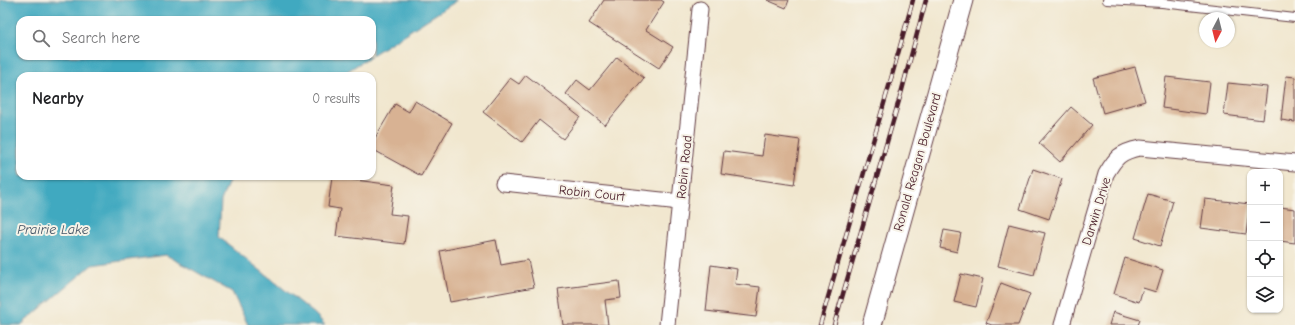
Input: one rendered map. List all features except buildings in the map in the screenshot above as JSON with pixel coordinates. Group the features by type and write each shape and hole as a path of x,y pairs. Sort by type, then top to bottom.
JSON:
{"street":[{"name":"Ronald Reagan Boulevard","path":"872,325 963,0"},
{"name":"Robin Road","path":"667,325 700,9"},
{"name":"Darwin Drive","path":"1062,325 1106,174 1113,162 1125,151 1140,148 1295,163"},
{"name":"Robin Court","path":"503,183 680,202"}],"lane":[{"path":"1107,0 1162,3 1295,18"}],"water":[{"name":"Prairie Lake","path":"0,0 458,0 376,52 376,16 16,16 16,60 365,60 346,72 16,72 16,180 229,180 221,201 219,237 315,314 325,325 248,325 232,292 166,255 92,265 21,325 0,325"}],"railway":[{"path":"820,325 913,0"},
{"path":"834,325 902,90 926,0"}]}
